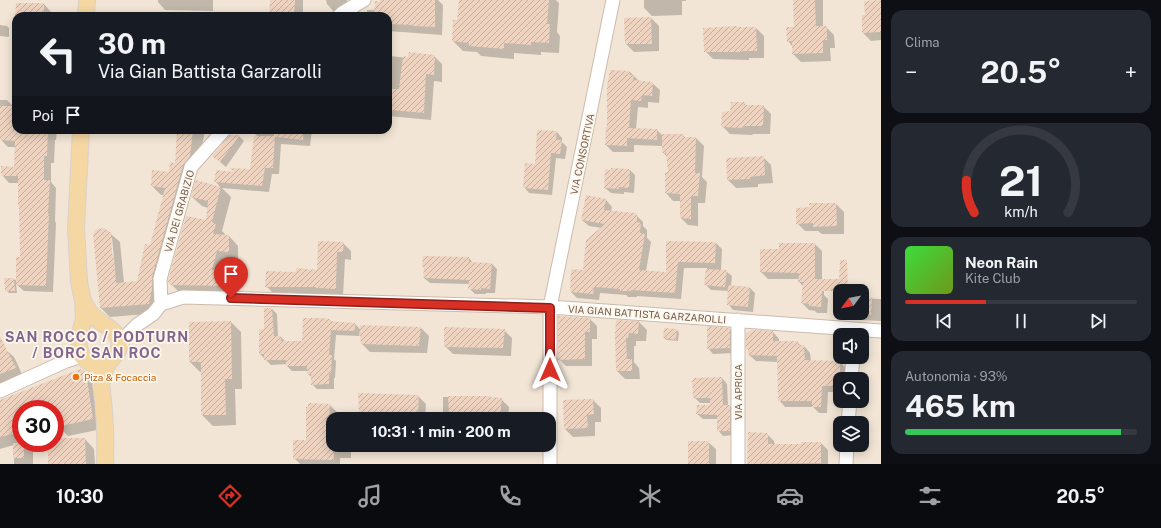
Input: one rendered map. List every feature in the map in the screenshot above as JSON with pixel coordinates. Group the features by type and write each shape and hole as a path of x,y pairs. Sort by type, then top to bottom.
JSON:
{"main road":[{"path":"86,12 87,0"},
{"path":"81,134 76,228 84,319 78,339 91,358 99,374 106,435 105,464"},
{"path":"83,301 92,315 115,332 118,340 119,348 115,356 91,358"},
{"path":"81,332 87,326 94,324 106,326"}],"street":[{"path":"344,12 364,0"},
{"name":"VIA CONSORTIVA","path":"550,464 550,308 614,0"},
{"name":"VIA DEI GRABIZIO","path":"161,304 160,279 191,167 220,134"},
{"name":"VIA GIAN BATTISTA GARZAROLLI","path":"119,348 126,336 137,325 153,314 161,304 183,297 550,308 738,320 833,330"},
{"name":"VIA APRICA","path":"738,320 738,464"},
{"name":"VIA GIAN BATTISTA GARZAROLLI","path":"106,326 123,328 137,325"},
{"name":"VIA GIAN BATTISTA GARZAROLLI","path":"869,331 881,331"},
{"path":"0,391 66,361 91,358"},
{"path":"846,464 847,452"}],"shaded area":[{"path":"0,0 881,0 881,464 0,464"}],"building":[{"path":"270,0 295,0 294,12 269,12"},
{"path":"380,0 435,0 435,27 392,24 392,12 374,12 375,1 380,2"},
{"path":"459,0 549,0 547,24 550,24 549,43 531,42 531,45 504,43 504,49 469,46 469,43 452,41 453,20 457,20"},
{"path":"793,0 815,0 816,26 827,26 827,40 823,40 823,53 792,54 792,41 787,42 786,27 794,27"},
{"path":"881,0 881,32 862,33 862,15 865,15 864,1"},
{"path":"16,3 44,3 44,12 15,12"},
{"path":"651,17 652,44 625,44 624,18"},
{"path":"737,26 756,27 757,51 704,52 703,28"},
{"path":"409,52 435,55 434,75 426,74 424,113 392,110 392,89 399,89 403,56 408,57"},
{"path":"610,70 630,71 630,75 634,75 633,80 653,82 652,96 642,95 641,101 631,100 629,128 657,129 657,140 627,138 627,146 605,145 607,126 607,86"},
{"path":"731,102 744,102 744,105 764,105 763,126 745,126 743,128 721,127 722,112 730,111"},
{"path":"0,106 12,106 12,134 48,134 47,156 44,156 44,180 50,180 46,286 16,285 16,257 20,257 18,176 1,176 1,166 14,167 15,141 0,140"},
{"path":"537,130 557,131 556,140 562,140 560,154 551,153 548,190 523,188 525,163 535,164"},
{"path":"177,134 193,134 190,156 183,165 152,277 152,289 149,304 100,308 93,234 97,229 106,228 106,231 111,232 116,283 137,281 145,244 150,245 165,188 151,186 152,170 169,172 170,162 175,163"},
{"path":"274,134 304,134 303,140 275,137 273,168 265,168 262,186 214,182 216,170 234,172 229,168 250,169 254,136 274,136"},
{"path":"662,134 683,134 683,137 696,137 695,173 700,173 698,196 691,196 691,219 680,218 680,194 665,193 665,172 668,172 666,153 662,153"},
{"path":"230,135 240,135 220,162 212,156"},
{"path":"764,156 765,175 750,177 750,179 727,180 726,158"},
{"path":"611,168 630,169 629,188 604,188 605,169 611,170"},
{"path":"196,180 221,187 212,222 216,224 213,234 229,235 229,252 217,251 212,270 228,270 228,286 170,285 168,281 186,216 206,220 208,201 191,197"},
{"path":"586,195 606,199 604,210 636,213 635,215 637,215 637,222 641,223 640,233 645,234 639,270 666,272 666,241 716,242 715,263 678,262 675,293 631,290 620,291 620,289 594,287 593,294 570,292 571,269 583,270 586,240 605,224 581,220"},
{"path":"809,203 836,203 837,226 813,227 813,223 796,224 796,208 810,207"},
{"path":"318,241 344,242 343,252 337,252 336,289 316,287 265,287 266,271 296,272 296,268 317,270"},
{"path":"779,243 815,243 815,279 839,279 840,260 847,260 848,284 833,284 833,291 822,291 821,307 809,306 809,304 801,303 803,282 798,282 799,273 760,272 760,249 779,249"},
{"path":"423,256 469,257 469,262 492,263 490,289 468,289 469,280 423,278"},
{"path":"706,269 727,270 725,287 704,285"},
{"path":"4,278 14,278 15,291 5,291"},
{"path":"728,285 750,287 748,307 727,305"},
{"path":"869,298 872,298 871,315 869,315"},
{"path":"264,308 272,308 274,336 281,336 281,341 302,341 303,318 322,318 330,319 330,321 355,323 355,331 331,330 329,355 332,355 329,384 311,385 311,374 307,374 307,366 286,366 286,360 264,360 264,354 259,354 259,329 264,329"},
{"path":"558,316 590,318 590,332 585,332 585,359 558,360"},
{"path":"616,320 639,321 638,334 629,333 628,338 626,338 627,359 632,359 632,371 616,371"},
{"path":"231,321 232,379 225,379 226,415 201,415 201,362 189,362 189,322"},
{"path":"360,325 421,327 419,346 361,344 359,336"},
{"path":"707,326 730,328 730,348 707,349"},
{"path":"444,327 505,329 503,348 444,347"},
{"path":"664,328 677,329 676,340 663,338"},
{"path":"751,330 773,331 773,341 798,341 798,345 804,345 805,360 833,361 833,364 840,364 840,372 833,372 833,386 822,386 821,407 812,407 812,401 778,401 777,356 748,355 748,348 746,348 746,334"},
{"path":"0,336 16,368 0,374"},
{"path":"80,369 86,372 93,419 64,425 64,400 12,400 12,434 0,437 0,400"},
{"path":"722,377 723,405 730,405 730,431 717,431 717,415 696,414 697,405 710,405 710,398 693,398 692,380 694,380 694,378"},
{"path":"358,393 419,395 418,412 359,412"},
{"path":"448,396 490,396 502,398 500,412 449,412"},
{"path":"593,399 594,414 587,415 588,428 564,429 563,400"},
{"path":"308,403 330,404 329,412 326,412 326,452 334,452 334,460 293,459 293,440 306,440 306,407 308,407"},
{"path":"748,432 767,433 768,444 801,444 801,442 821,442 821,463 747,464"},
{"path":"64,438 85,438 86,464 48,464 48,452 64,452"},
{"path":"688,441 709,441 709,464 688,464"},
{"path":"13,452 24,452 24,458 13,458"}],"place":[{"name":"Piza & Focaccia","path":"76,377"}],"district":[{"name":"SAN ROCCO / PODTURN / BORC SAN ROC","path":"97,346"}],"route":[{"path":"231,298 550,308 550,370"}]}
